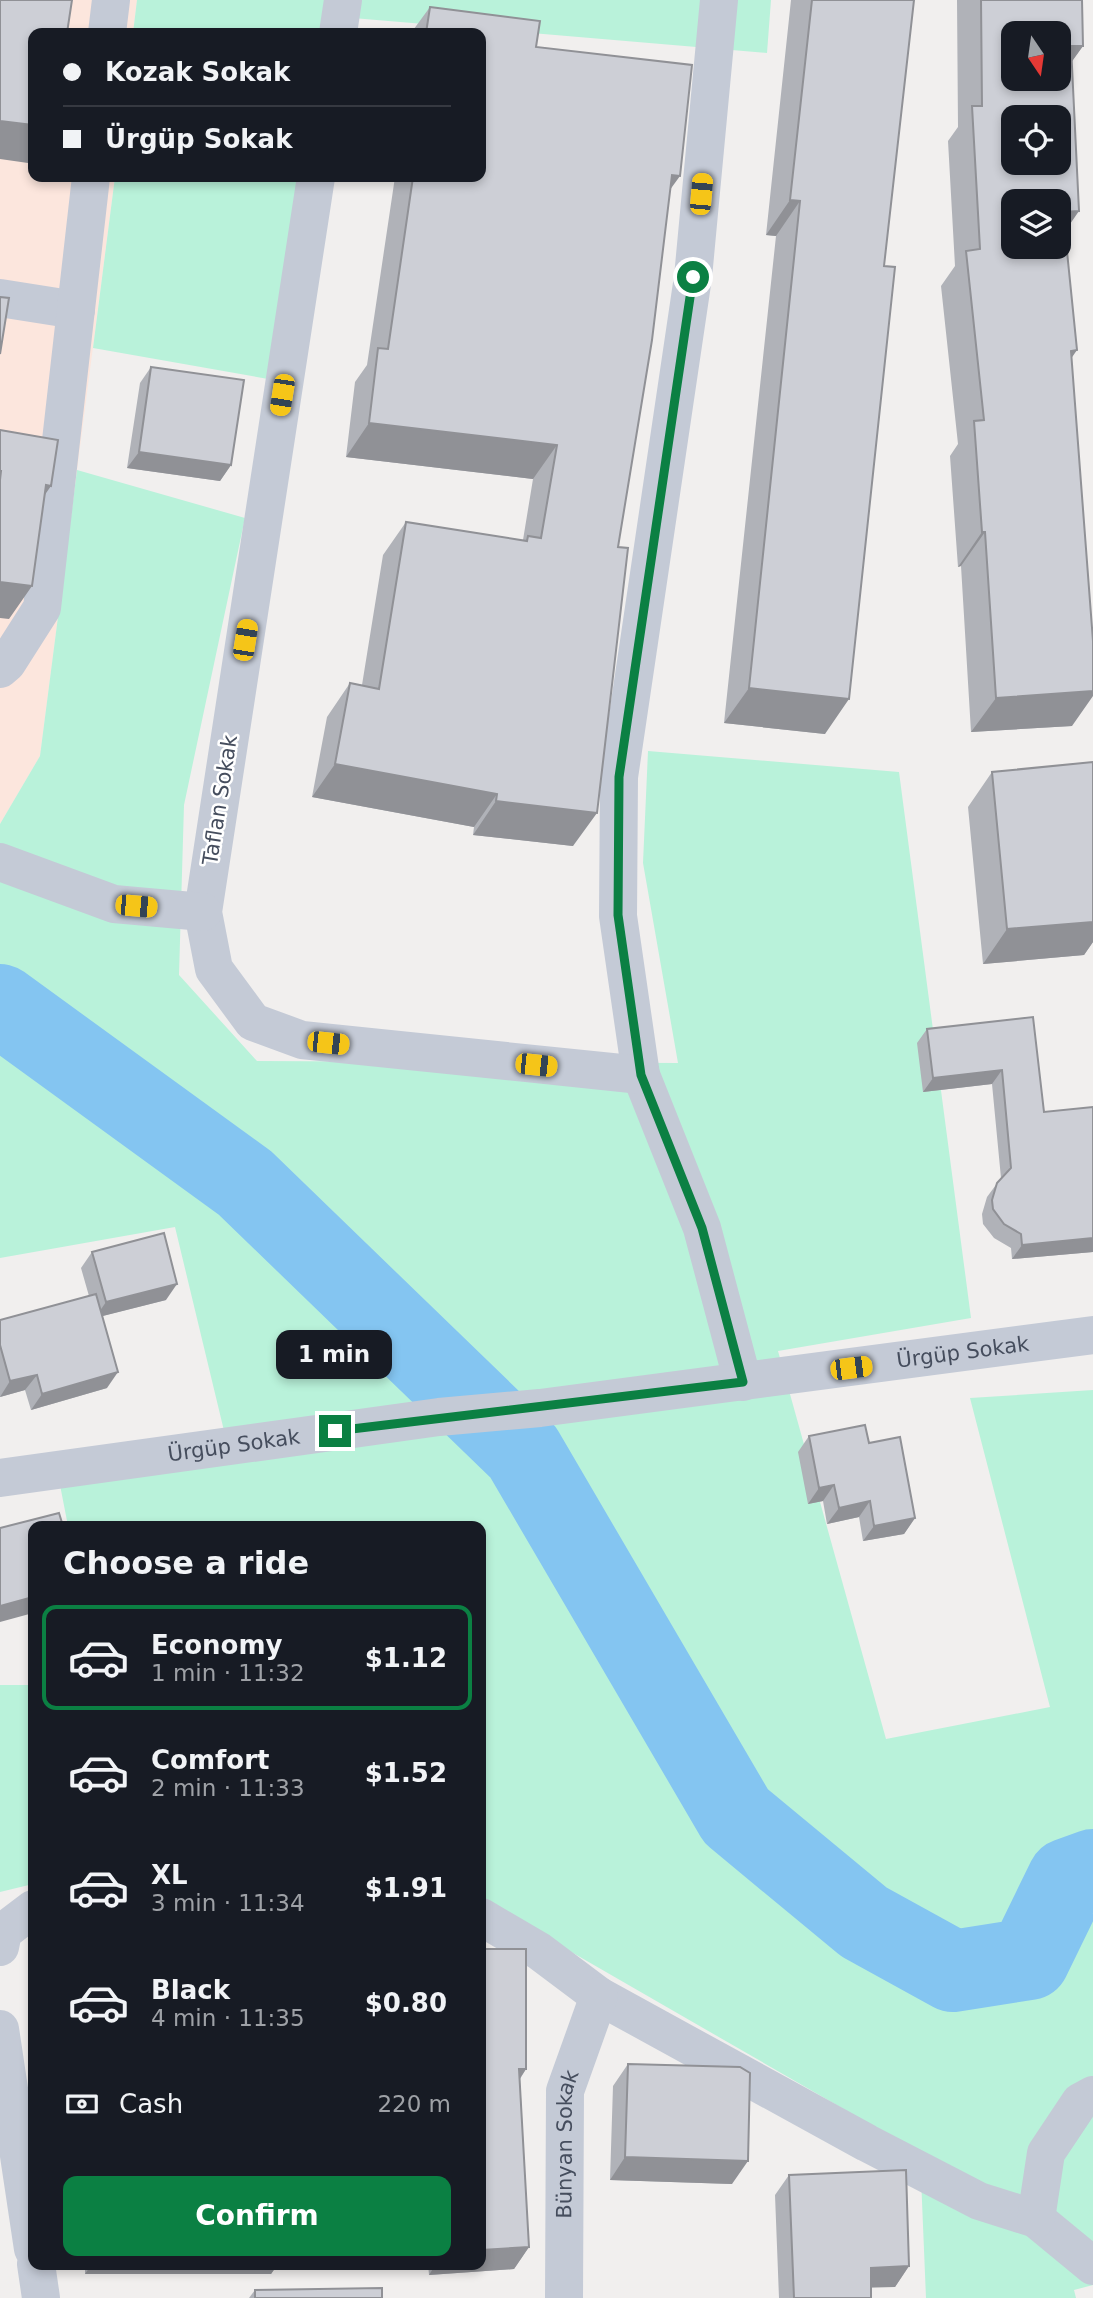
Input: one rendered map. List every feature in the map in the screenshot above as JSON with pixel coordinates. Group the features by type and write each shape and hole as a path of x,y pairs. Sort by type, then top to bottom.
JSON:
{"street":[{"path":"108,28 111,0"},
{"path":"339,28 343,0"},
{"path":"719,0 693,277 619,777 618,915 641,1075 702,1228 743,1382"},
{"path":"0,669 7,663 42,608 90,182"},
{"name":"Taflan Sokak","path":"315,182 203,912 214,970 253,1022 302,1040 641,1075"},
{"path":"0,298 76,310"},
{"path":"0,862 114,904 203,912"},
{"name":"Ürgüp Sokak","path":"0,1478 439,1417 540,1408 1093,1335"},
{"path":"0,1947 3,1932 28,1913"},
{"path":"486,1920 539,1951 599,1996 979,2201 1036,2219 1093,2266"},
{"name":"Bünyan Sokak","path":"564,2298 565,2091 599,1996"},
{"path":"0,2029 28,2216"},
{"path":"1036,2219 1046,2153 1080,2102 1093,2095"},
{"path":"37,2270 41,2298"}],"shaded area":[{"path":"0,0 137,0 134,28 28,28 28,182 114,182 40,756 0,824"}],"green space":[{"path":"137,0 771,0 767,53 329,16 326,28 134,28"},
{"path":"114,182 301,182 268,379 93,348"},
{"path":"77,470 245,518 184,805 179,975 257,1061 678,1063 643,863 648,751 899,772 971,1318 778,1351 886,1739 1050,1707 970,1398 1093,1390 1093,2285 1074,2290 1076,2298 926,2298 920,2153 486,1903 486,1521 67,1521 60,1485 232,1464 175,1227 0,1258 0,824 40,756"},
{"path":"0,1685 28,1685 28,1885 0,1892"}],"building":[{"path":"0,0 72,0 68,28 28,28 28,124 0,121"},
{"path":"812,0 914,0 884,266 895,267 849,699 749,688 800,201 790,200"},
{"path":"981,0 1082,0 1083,46 1071,46 1079,211 1071,212 1071,189 1001,189 1001,259 1068,259 1077,350 1071,351 1093,641 1093,691 996,698 985,532 982,532 974,421 984,420 966,251 980,249 972,106 982,106"},
{"path":"430,7 540,21 536,47 692,65 680,176 672,175 652,340 618,547 628,548 597,813 496,801 497,794 335,764 350,683 379,689 406,522 527,541 528,536 541,538 557,445 369,423 378,348 388,349 412,182 486,182 486,28 427,28"},
{"path":"0,297 9,298 0,354"},
{"path":"151,367 244,380 231,465 139,452"},
{"path":"0,430 58,440 51,486 46,485 32,586 0,582"},
{"path":"1093,762 1093,922 1007,929 992,772"},
{"path":"1033,1017 1044,1112 1093,1107 1093,1238 1022,1245 1021,1234 1004,1224 993,1209 992,1200 997,1183 1011,1168 1002,1070 933,1078 927,1029"},
{"path":"164,1233 177,1284 106,1302 92,1252"},
{"path":"96,1294 118,1372 42,1394 37,1375 10,1381 0,1345 0,1320"},
{"path":"865,1425 869,1443 900,1437 915,1518 874,1526 870,1501 839,1508 834,1485 819,1488 809,1436"},
{"path":"59,1513 61,1521 28,1521 28,1598 0,1606 0,1528"},
{"path":"486,1949 526,1949 526,2069 519,2069 529,2247 486,2250"},
{"path":"628,2064 740,2067 750,2073 748,2161 625,2157"},
{"path":"906,2170 909,2266 871,2268 871,2298 794,2298 789,2175"},
{"path":"382,2288 382,2298 255,2298 255,2290"}],"waterway":[{"path":"0,1005 245,1183 523,1452 736,1816 864,1922 953,1971 1029,1959 1068,1879 1093,1870"}],"route":[{"path":"335,1431 743,1382 702,1228 641,1075 618,915 619,777 693,277"}]}
